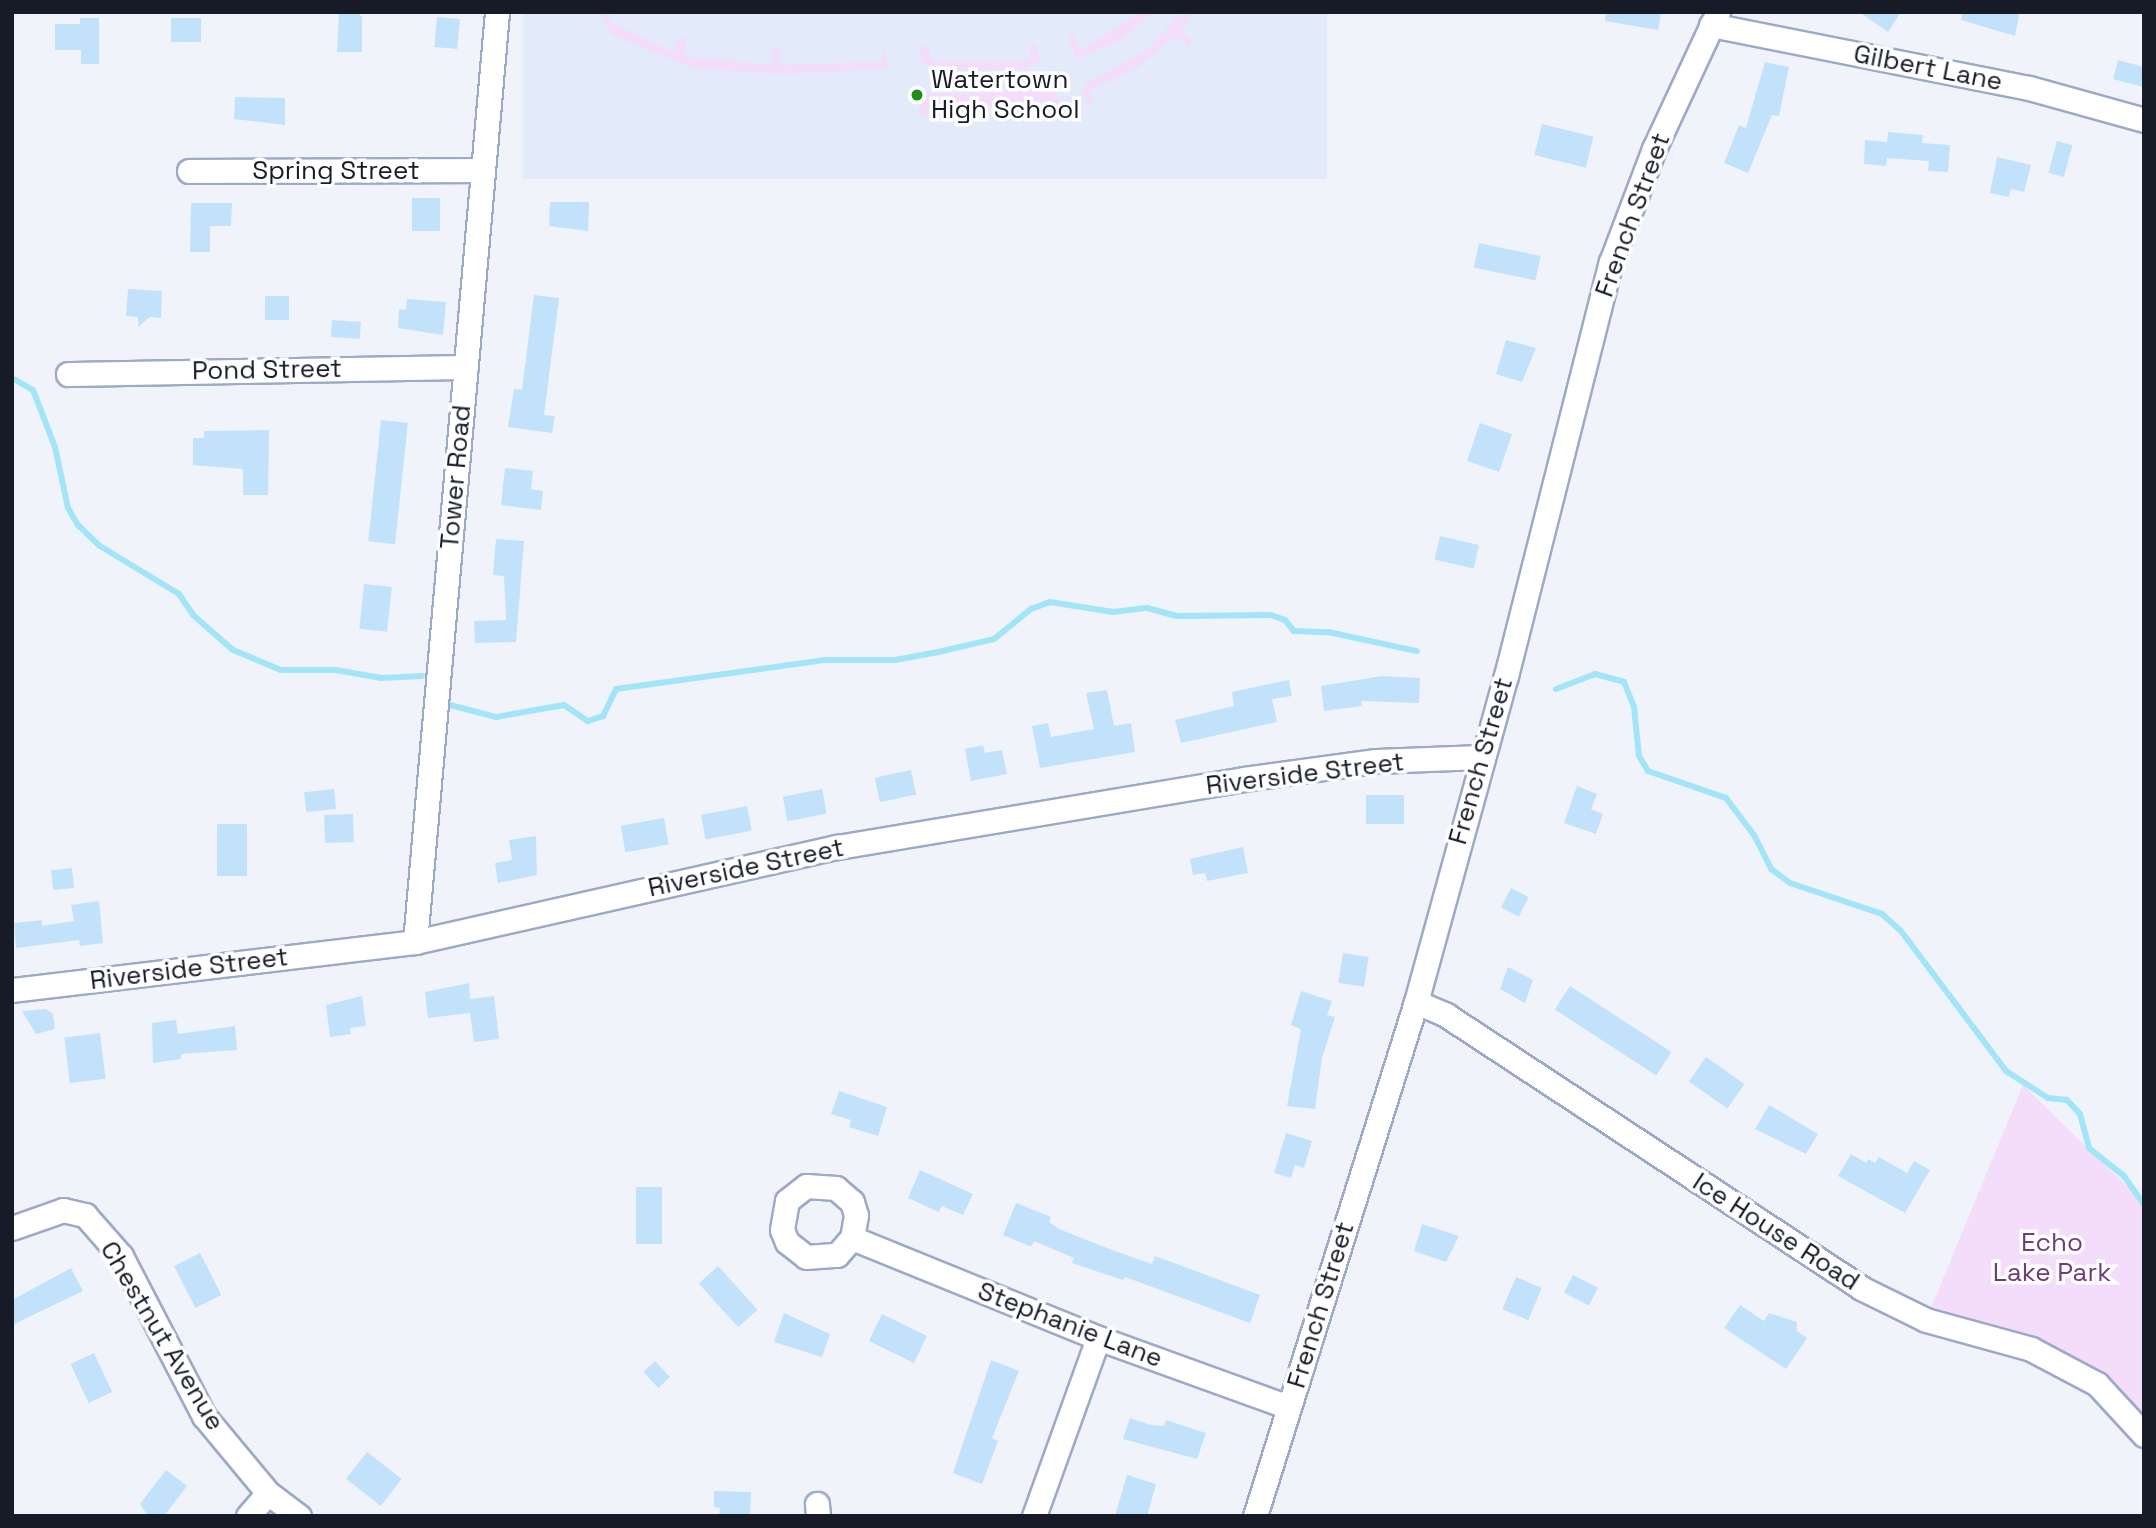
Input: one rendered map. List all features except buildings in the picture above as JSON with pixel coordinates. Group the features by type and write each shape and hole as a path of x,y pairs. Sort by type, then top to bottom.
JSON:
{"street":[{"name":"Tower Road","path":"415,942 497,12"},
{"name":"Gilbert Lane","path":"1715,18 2029,88 2144,120"},
{"name":"French Street","path":"1255,1516 1416,1002 1481,757 1506,676 1611,261 1654,149 1715,18"},
{"name":"Spring Street","path":"189,171 483,170"},
{"name":"Pond Street","path":"68,374 466,367"},
{"name":"Riverside Street","path":"12,990 415,942 838,847 1244,779 1376,761 1481,757"},
{"name":"Ice House Road","path":"1416,1002 1446,1015 1861,1288 1926,1321 2031,1349 2097,1384 2144,1435"},
{"name":"Chestnut Avenue","path":"12,1228 63,1210 85,1214 121,1256 204,1416 268,1493 299,1516"},
{"name":"Stephanie Lane","path":"852,1238 1098,1338 1289,1406"},
{"path":"1034,1516 1098,1338"},
{"path":"248,1516 268,1493"}],"shaded area":[{"name":"Watertown High School","path":"523,12 1327,12 1327,179 523,179"}],"green space":[{"path":"600,12 613,12 608,21 673,52 678,38 687,38 684,56 772,65 773,49 779,47 781,65 882,62 885,45 888,69 779,74 697,69 612,35"},
{"path":"1141,12 1154,12 1122,39 1077,59 1068,37 1074,36 1080,50"},
{"path":"1183,12 1194,12 1181,31 1191,40 1190,46 1175,37 1134,70 1089,90 1093,102 1088,105 1083,91 1088,82 1144,52"},
{"path":"1035,43 1040,61 1026,69 930,71 919,57 921,47 929,45 931,61 1031,61 1030,46"},
{"path":"1051,91 1060,100 1058,114 1049,100 1000,102 997,118 992,117 990,103 933,103 930,119 920,115 919,102 926,94"},
{"name":"Echo Lake Park","path":"2023,1085 2144,1203 2144,1435 2097,1384 1926,1320"}],"waterway":[{"path":"12,378 33,390 55,447 68,508 78,525 100,546 179,594 193,615 233,650 281,670 336,670 381,678 422,676"},
{"path":"450,705 496,717 564,705 588,721 603,716 616,689 824,660 895,660 938,652 994,639 1031,609 1050,602 1113,612 1147,608 1176,616 1271,615 1285,620 1294,631 1328,632 1417,651"},
{"path":"1556,689 1595,674 1624,682 1634,707 1639,756 1648,771 1726,798 1754,835 1771,869 1790,883 1882,914 1901,931 2006,1071 2048,1098 2067,1100 2080,1114 2089,1148 2124,1176 2144,1205"}],"place":[{"name":"Watertown High School","path":"917,95"}]}
